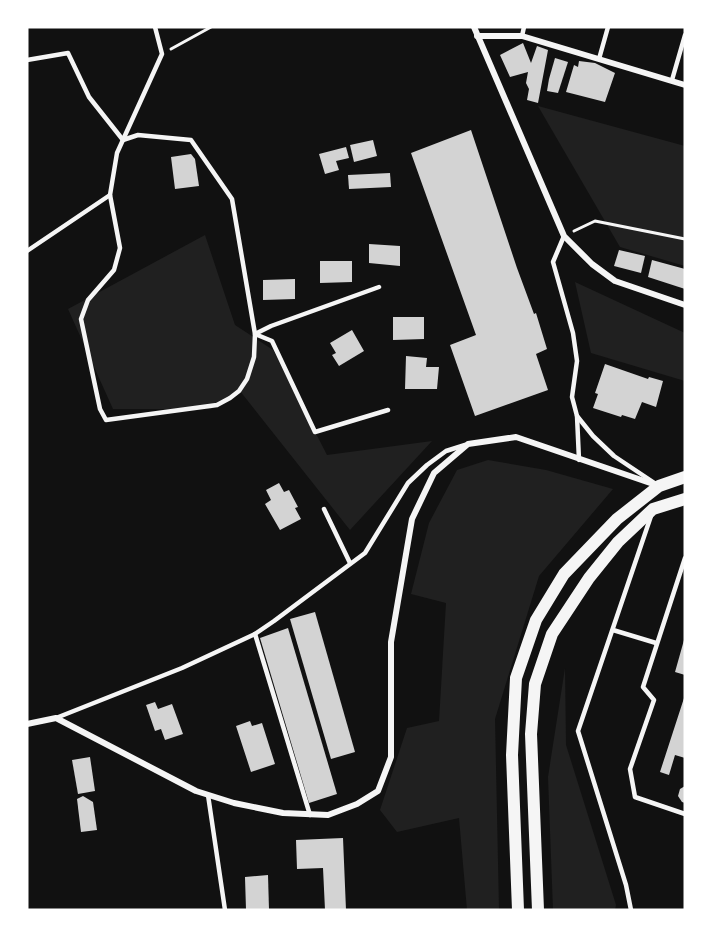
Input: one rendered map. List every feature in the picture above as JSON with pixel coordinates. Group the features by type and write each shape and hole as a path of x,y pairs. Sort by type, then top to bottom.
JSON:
{"main road":[{"path":"518,910 512,755 516,678 536,620 564,574 617,519 659,486 685,477"},
{"path":"537,910 531,734 535,684 552,634 589,578 618,542 653,509 685,499"}],"street":[{"path":"474,27 564,236 592,264 615,281 685,305"},
{"path":"477,36 522,36 685,85"},
{"path":"27,724 56,718 196,791 234,803 283,813 328,815 357,804 378,791 391,757 391,642 412,519 434,473 468,444 516,437 659,486"}],"lane":[{"path":"123,140 138,135 191,140 232,199 255,334 254,357 247,380 239,392 217,405 106,420 100,410 81,319 88,300 114,270 120,248 110,195 117,153 162,54 155,27"},
{"path":"522,36 524,27"},
{"path":"599,59 608,27"},
{"path":"672,80 685,36"},
{"path":"27,60 68,53 89,97 123,140"},
{"path":"27,251 110,195"},
{"path":"564,236 553,262 573,333 577,361 572,397 577,416 579,460"},
{"path":"255,334 271,326 379,287"},
{"path":"255,334 272,341 315,432 388,410"},
{"path":"577,416 593,436 614,456 659,486 578,731 626,885 631,910"},
{"path":"56,718 182,668 255,634 309,597 364,553 408,483 446,451 468,444"},
{"path":"324,509 350,564"},
{"path":"685,558 643,687 654,700 630,770 635,796 685,814"},
{"path":"613,630 656,643"},
{"path":"255,634 310,814"},
{"path":"208,795 225,910"}],"path":[{"path":"162,54 211,27"},
{"path":"564,236 596,220 685,239"}],"shaded area":[{"path":"538,106 685,146 685,266 620,247"},
{"path":"205,235 235,325 273,350 327,455 432,441 350,530 240,391 211,409 113,409 68,309"},
{"path":"575,282 685,333 685,381 591,353"},
{"path":"488,460 546,470 613,489 539,576 495,719 499,910 467,910 459,818 397,832 380,810 407,728 439,721 446,603 411,594 429,523 457,470"},
{"path":"565,668 566,745 616,905 615,910 553,910 548,777"}],"building":[{"path":"523,43 531,63 537,46 548,50 538,103 527,100 528,72 510,77 500,55"},
{"path":"555,58 568,62 558,93 547,91"},
{"path":"579,61 595,63 615,73 605,102 566,92 574,65 578,67"},
{"path":"471,130 547,349 536,354 548,390 475,416 450,345 476,335 411,153"},
{"path":"373,140 377,156 354,162 350,145"},
{"path":"346,147 349,158 336,161 339,170 325,174 319,154"},
{"path":"191,154 195,159 199,186 175,189 171,157"},
{"path":"390,173 391,187 349,189 348,175"},
{"path":"369,244 400,246 400,266 369,263"},
{"path":"619,250 645,256 641,273 614,266"},
{"path":"652,260 685,269 685,289 648,277"},
{"path":"320,261 352,261 352,282 320,283"},
{"path":"295,279 295,299 263,300 263,280"},
{"path":"393,317 424,317 424,339 393,340"},
{"path":"352,330 364,351 339,366 332,355 336,353 330,343"},
{"path":"406,356 427,358 426,367 439,367 437,389 405,389"},
{"path":"605,364 648,379 649,377 663,381 656,407 642,402 635,419 593,408 598,394 595,393"},
{"path":"279,483 284,492 289,490 298,507 295,508 301,519 280,530 265,504 271,500 266,490"},
{"path":"315,612 355,752 331,759 290,619"},
{"path":"288,628 337,794 309,803 260,638"},
{"path":"685,640 685,675 675,672"},
{"path":"685,695 685,758 675,755 669,775 660,772"},
{"path":"155,702 158,709 172,704 183,734 165,740 161,729 155,731 146,705"},
{"path":"250,721 252,726 262,723 275,764 251,772 236,726"},
{"path":"90,757 95,791 78,794 72,760"},
{"path":"685,786 685,803 678,796 680,789"},
{"path":"83,796 93,802 97,830 81,832 77,799"},
{"path":"343,838 346,910 325,910 323,868 297,869 296,840"},
{"path":"268,875 269,910 246,910 245,877"}]}
